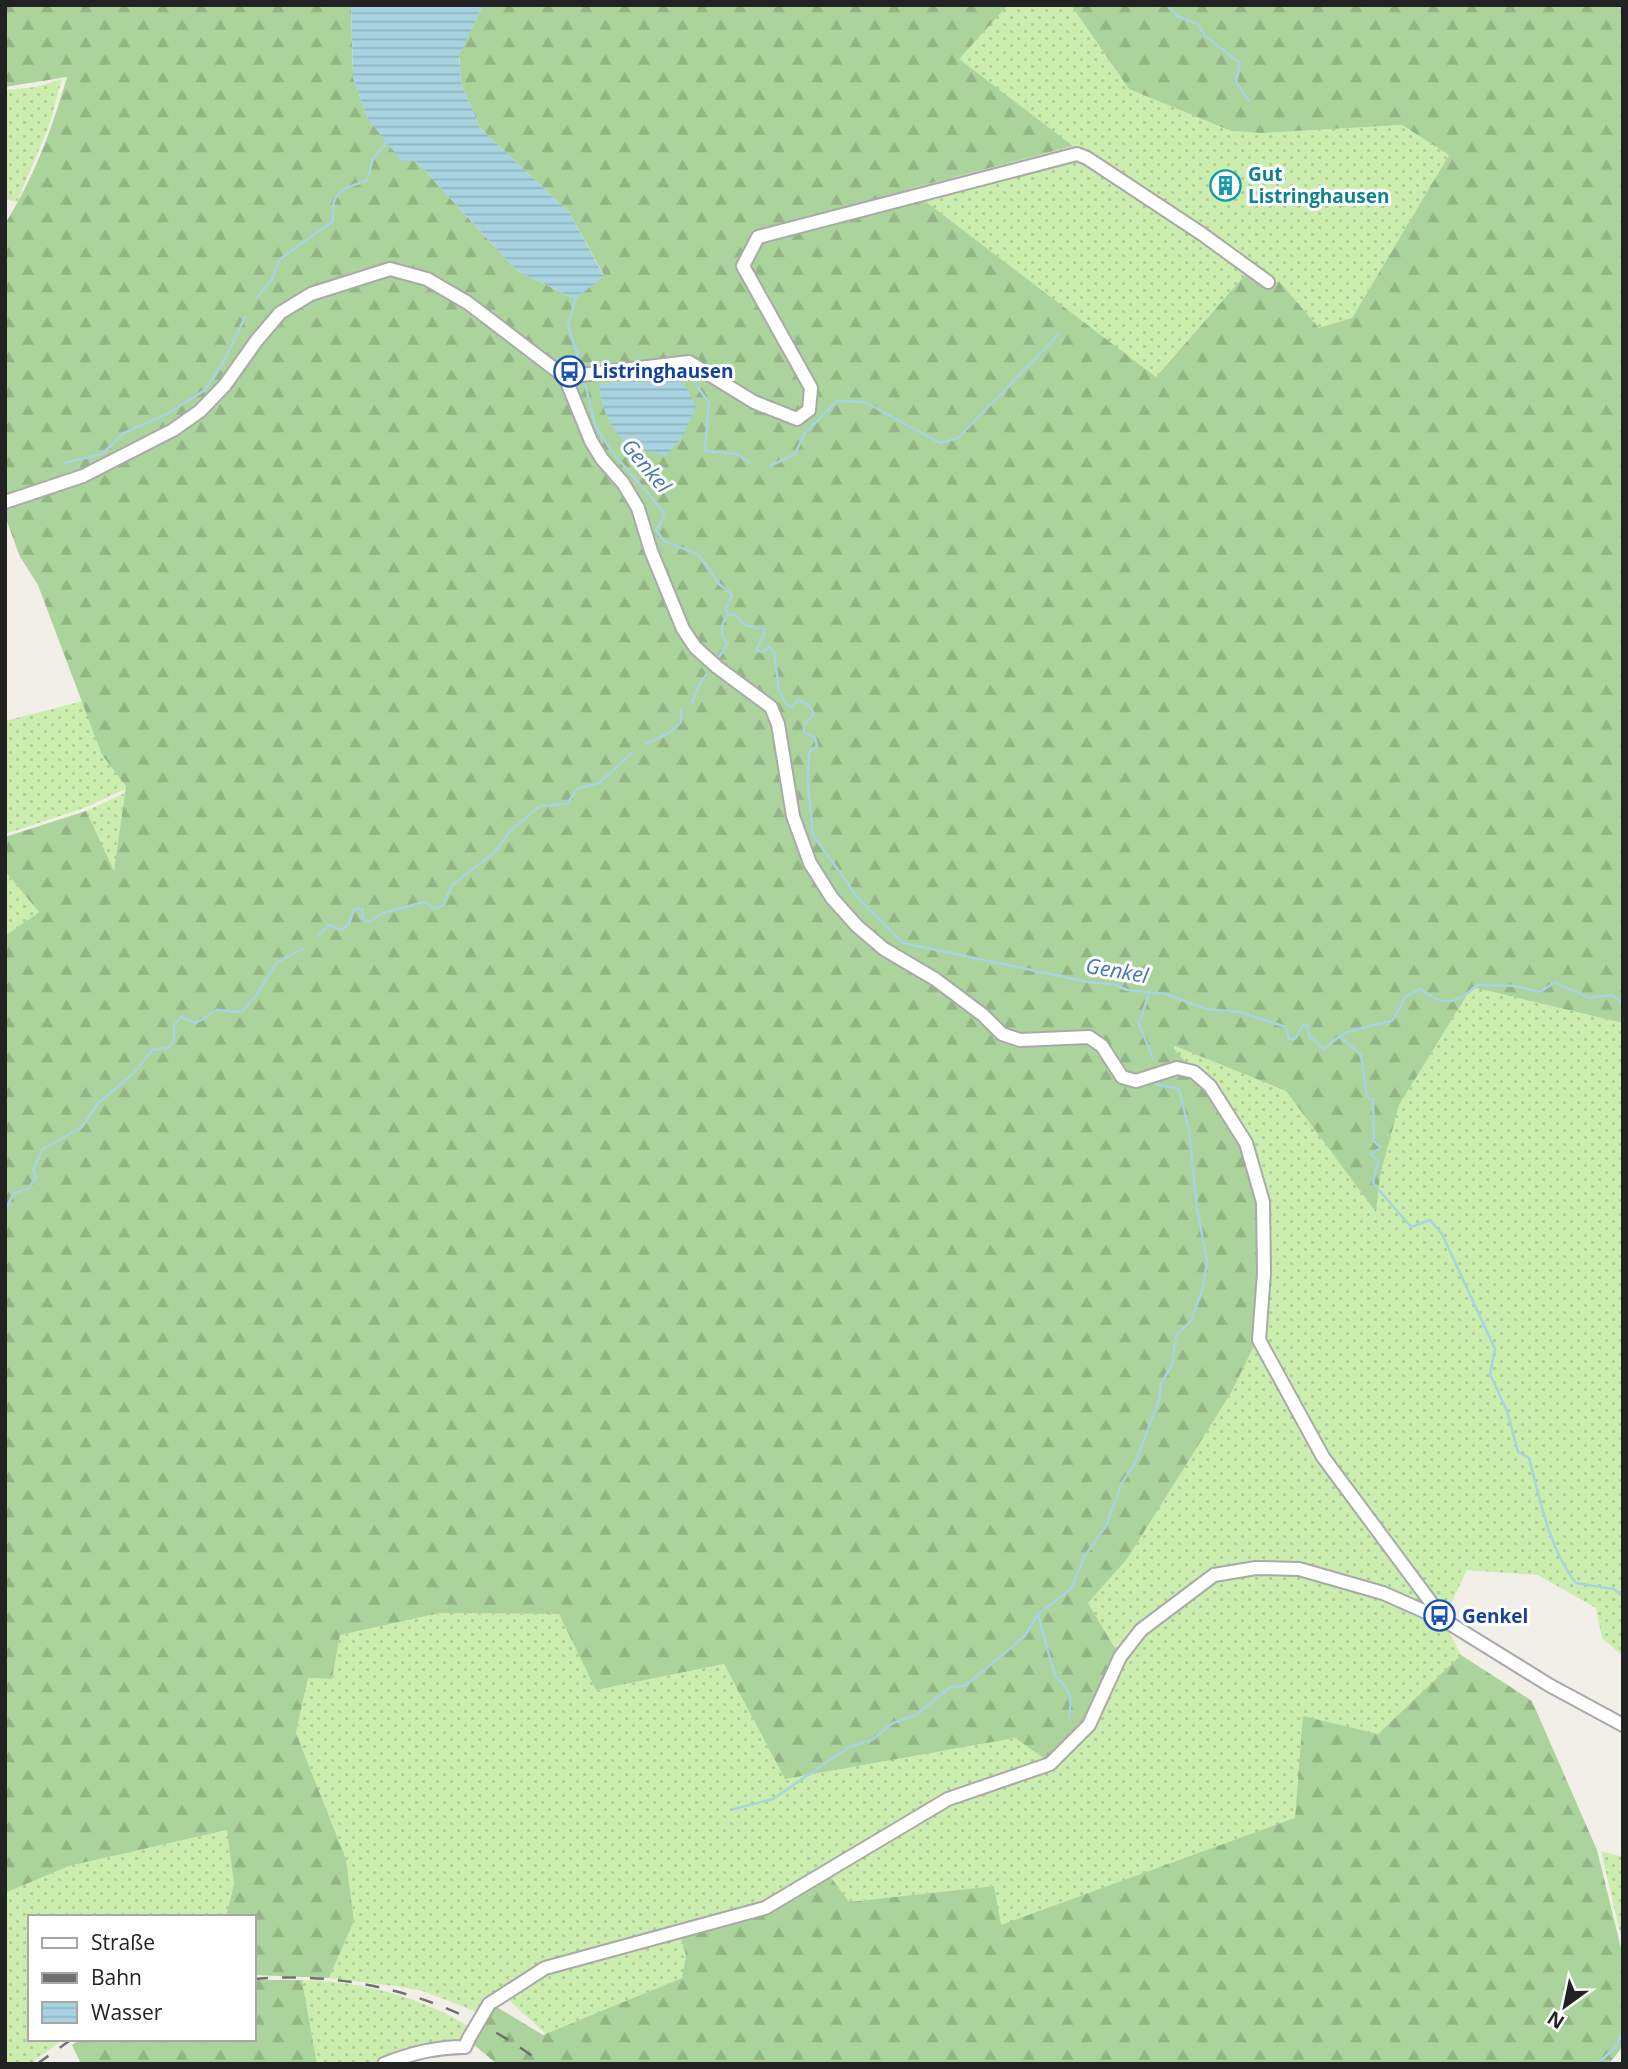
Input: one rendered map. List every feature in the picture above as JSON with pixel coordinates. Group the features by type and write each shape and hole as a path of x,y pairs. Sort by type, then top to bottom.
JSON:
{"street":[{"path":"565,377 689,362 754,402 797,419 810,410 811,388 743,266 758,237 1077,154 1158,205 1268,282"},
{"path":"5,502 83,475 173,430 200,411 225,385 280,313 311,294 390,269 427,279 468,303 565,377 591,441 638,508 651,551 683,629 695,647 717,667 771,707 778,724 789,799 802,844 810,863 832,898 857,926 884,949 935,979 983,1015 1002,1034 1020,1040 1089,1038 1102,1046 1122,1077 1136,1081 1177,1068 1194,1072 1210,1086 1246,1143 1263,1202 1264,1273 1259,1340 1322,1457 1444,1620"},
{"path":"384,2064 411,2053 441,2047 465,2047 489,2004 545,1968 765,1908 948,1799 1050,1763 1089,1725 1120,1657 1141,1630 1214,1575 1256,1568 1299,1569 1382,1593 1444,1620 1549,1685 1623,1725"}],"green space":[{"path":"5,5 351,5 353,77 368,119 416,161 516,270 575,299 604,275 569,212 480,128 461,83 459,54 483,5 1008,5 959,59 1073,146 909,189 1156,377 1245,275 1272,289 1279,281 1319,328 1352,318 1449,155 1402,125 1262,133 1231,131 1129,89 1071,5 1623,5 1623,1023 1472,987 1399,1105 1380,1176 1376,1212 1286,1091 1170,1044 1209,1089 1244,1143 1260,1202 1257,1340 1231,1393 1127,1559 1088,1603 1119,1655 1088,1723 1048,1761 1015,1738 785,1779 724,1664 596,1690 559,1614 440,1613 340,1635 332,1679 308,1678 296,1733 346,1859 354,1921 329,1978 256,1975 256,1915 226,1915 234,1884 227,1830 69,1866 5,1893 5,936 39,912 5,871 5,837 86,811 114,871 126,786 102,755 38,585 20,557 5,516 5,224 41,153 67,77 5,87","holes":["680,376 633,446 609,419 602,402 600,384"]},
{"path":"1008,5 1071,5 1129,89 1231,131 1262,133 1402,125 1449,155 1352,318 1320,329 1280,282 1272,289 1245,275 1156,377 909,189 1073,146 958,59"},
{"path":"62,79 49,126 17,202 5,199 5,90 36,87"},
{"path":"83,701 102,755 126,789 84,808 5,834 5,721"},
{"path":"125,793 114,873 86,811"},
{"path":"5,871 39,912 5,936"},
{"path":"1472,987 1623,1023 1623,1656 1602,1638 1596,1608 1538,1575 1467,1570 1444,1618 1324,1456 1260,1340 1200,1079 1168,1043 1286,1091 1376,1211 1380,1176 1399,1105"},
{"path":"1257,1340 1322,1458 1441,1617 1298,1568 1213,1574 1119,1655 1088,1603 1127,1559 1231,1393"},
{"path":"1299,1571 1383,1596 1445,1623 1461,1655 1378,1734 1304,1717 1296,1818 1000,1926 994,1886 849,1902 827,1872 949,1800 1052,1764 1143,1631 1216,1577"},
{"path":"440,1613 559,1614 596,1690 724,1664 785,1779 1015,1738 1048,1761 949,1796 765,1907 547,1965 491,1995 477,2012 423,1991 329,1978 354,1921 346,1859 296,1733 308,1678 332,1679 340,1635"},
{"path":"1461,1655 1532,1701 1597,1850 1623,1956 1623,2046 1609,2064 497,2064 473,2044 495,2006 543,2035 682,1978 686,1956 680,1932 766,1911 827,1872 849,1902 994,1886 1001,1925 1295,1818 1303,1716 1378,1734"},
{"path":"228,1830 234,1884 226,1915 28,1915 28,2041 61,2041 30,2064 5,2064 5,1893 69,1866"},
{"path":"1601,1851 1623,1857 1623,1945"},
{"path":"680,1932 686,1956 683,1978 546,2034 510,2001 513,1994 546,1969"},
{"path":"256,1980 302,1980 317,2064 81,2064 72,2045 78,2041 256,2041"},
{"path":"302,1980 347,1984 391,1993 433,2008 473,2029 465,2040 380,2064 317,2064"}],"water":[{"path":"351,5 483,5 459,55 461,83 480,128 569,212 604,276 575,299 516,270 416,161 401,161 368,119 353,77"},
{"path":"680,376 696,406 683,436 666,456 638,448 623,440 606,414 600,384"}],"waterway":[{"path":"1168,5 1177,16 1198,24 1205,36 1240,63 1236,82 1249,101"},
{"path":"257,297 271,281 280,259 333,221 336,197 344,189 367,180 373,159 387,142"},
{"name":"Genkel","path":"576,297 568,326 579,359"},
{"path":"64,463 102,454 124,433 167,414 205,390 224,361 245,317"},
{"path":"768,467 795,454 804,434 837,401 865,402 940,443 958,438 1058,335"},
{"path":"682,379 692,379 709,403 705,451 737,454 750,463"},
{"name":"Genkel","path":"585,383 595,425 612,452 664,512 656,530 664,541 699,555 719,584 732,594 726,609 728,615 735,614 744,625 765,629 756,650 762,652 769,647 774,652 779,690 787,705 792,707 798,700 809,705 814,714 804,725 804,732 815,738 817,746 809,752 808,786 813,835 858,898 903,943 1088,982 1113,984 1127,990 1166,994 1206,1009 1240,1012 1286,1027 1289,1040 1296,1038 1303,1025 1308,1025 1309,1036 1324,1049 1340,1036 1361,1055 1367,1097 1373,1100 1374,1141 1381,1148 1370,1154 1378,1161 1373,1183 1411,1227 1430,1220 1442,1234 1495,1349 1490,1374 1507,1411 1518,1452 1529,1458 1546,1523 1567,1570 1576,1583 1614,1589 1623,1597"},
{"path":"718,658 727,645 722,630 728,615"},
{"path":"692,702 707,674"},
{"path":"646,744 669,733 681,722 681,710"},
{"path":"318,936 329,925 342,930 349,924 354,909 363,909 362,918 369,922 383,913 424,902 435,909 443,905 452,885 495,852 510,831 540,806 567,804 577,789 599,783 632,753"},
{"path":"5,1210 14,1193 28,1189 36,1177 33,1169 43,1149 82,1127 98,1103 133,1074 152,1050 168,1048 174,1041 174,1025 181,1017 196,1023 217,1010 242,1012 256,996 276,963 304,948"},
{"path":"1340,1036 1393,1020 1406,996 1421,989 1436,999 1450,1001 1457,1000 1477,985 1515,986 1540,992 1555,982 1588,998 1612,995 1623,1004"},
{"path":"1149,993 1139,1024 1153,1058"},
{"path":"734,1809 773,1799 849,1747 872,1740 893,1723 916,1715 951,1687 965,1686 1025,1636 1038,1614 1071,1589 1084,1557 1106,1526 1122,1483 1135,1463 1160,1398 1160,1385 1172,1365 1176,1335 1191,1321 1203,1288 1207,1261 1197,1208 1189,1130 1179,1089 1156,1084"},
{"path":"1038,1615 1055,1676 1071,1698 1069,1718"},
{"name":"Genkel","path":"1597,2064 1616,2047 1623,2030"}],"railway":[{"path":"256,1979 331,1979 406,1994 477,2022 543,2064"},
{"path":"37,2064 69,2041"}],"place":[{"name":"Gut Listringhausen","path":"1225,185"},
{"name":"Listringhausen","path":"569,371"},
{"name":"Genkel","path":"1439,1616"}]}
